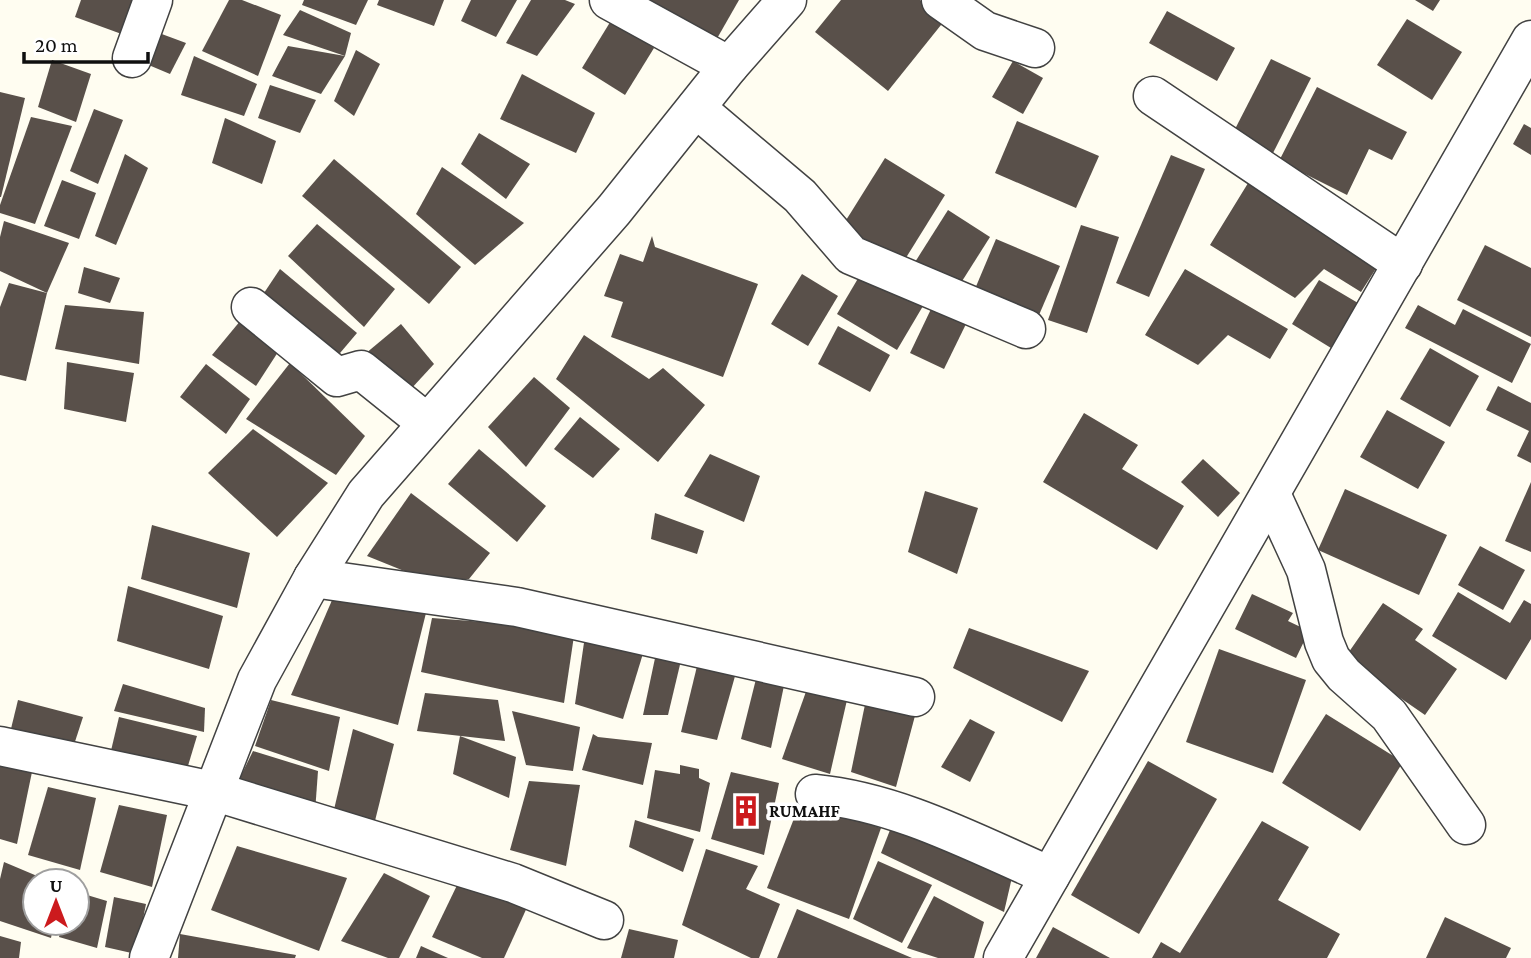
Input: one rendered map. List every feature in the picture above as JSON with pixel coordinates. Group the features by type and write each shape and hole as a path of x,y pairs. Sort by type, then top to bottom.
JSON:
{"street":[{"path":"132,58 153,0"},
{"path":"609,0 729,66"},
{"path":"149,958 257,680 313,578 366,494 614,210 729,66 787,0"},
{"path":"942,0 985,31 1035,48"},
{"path":"1003,958 1531,40"},
{"path":"1153,96 1403,264"},
{"path":"696,108 800,196 851,255 1026,329"},
{"path":"251,307 337,377 361,370 428,423"},
{"path":"1271,494 1306,570 1324,642 1331,659 1344,676 1389,715 1466,825"},
{"path":"313,578 517,607 915,697"},
{"path":"0,746 213,791 513,883 604,920"},
{"path":"816,794 856,798 909,816 1050,876"}],"building":[{"path":"81,0 140,0 138,40 75,17"},
{"path":"229,0 242,0 281,15 258,76 202,51"},
{"path":"304,0 368,0 356,25 302,5"},
{"path":"379,0 444,0 434,26 377,5"},
{"path":"471,0 517,0 496,37 461,21"},
{"path":"531,0 565,0 575,4 537,56 506,43"},
{"path":"639,0 739,0 715,42"},
{"path":"841,0 920,0 945,20 888,91 815,32"},
{"path":"1415,0 1440,0 1433,11"},
{"path":"300,10 351,33 345,56 283,35"},
{"path":"1167,11 1235,48 1217,81 1149,43"},
{"path":"612,19 654,48 625,95 582,68"},
{"path":"1407,19 1462,52 1432,100 1377,65"},
{"path":"151,30 186,43 170,74 132,58"},
{"path":"288,46 345,56 321,94 272,76"},
{"path":"356,50 380,64 354,116 334,101"},
{"path":"194,56 257,84 244,116 181,95"},
{"path":"1271,59 1311,78 1273,153 1233,133"},
{"path":"52,60 91,74 76,122 38,107"},
{"path":"1013,61 1043,78 1023,114 992,97"},
{"path":"522,74 595,113 576,153 500,119"},
{"path":"270,85 316,100 300,133 258,118"},
{"path":"1317,87 1407,132 1392,160 1369,149 1347,195 1279,161"},
{"path":"0,92 25,98 1,197 0,197"},
{"path":"94,109 123,120 98,184 70,171"},
{"path":"31,117 72,126 35,224 0,213 0,205"},
{"path":"225,118 276,141 262,184 212,163"},
{"path":"1017,121 1099,156 1076,208 995,173"},
{"path":"1524,124 1531,128 1531,155 1513,144"},
{"path":"479,133 530,164 506,199 461,164"},
{"path":"125,154 148,168 116,245 95,236"},
{"path":"1171,155 1205,169 1149,297 1116,283"},
{"path":"885,158 945,195 899,269 838,233"},
{"path":"334,159 461,267 429,304 302,196"},
{"path":"442,167 524,223 475,265 416,214"},
{"path":"1253,175 1384,256 1361,292 1324,269 1295,298 1210,245"},
{"path":"62,180 96,193 79,239 44,226"},
{"path":"948,210 990,237 952,297 910,270"},
{"path":"4,221 69,243 47,293 0,271 0,237"},
{"path":"317,224 395,289 364,327 288,256"},
{"path":"1081,225 1119,237 1087,333 1048,320"},
{"path":"652,236 655,247 758,284 723,377 611,337 623,302 604,296 620,254 643,262"},
{"path":"996,239 1060,266 1036,322 972,296"},
{"path":"1485,245 1531,268 1531,337 1457,300"},
{"path":"84,267 120,278 110,303 78,293"},
{"path":"280,269 357,333 335,359 262,296"},
{"path":"1185,269 1288,329 1270,359 1228,335 1198,365 1145,335"},
{"path":"863,270 923,306 897,350 837,314"},
{"path":"802,274 838,296 808,346 771,324"},
{"path":"1319,280 1358,303 1331,348 1292,324"},
{"path":"9,283 47,293 26,381 0,375 0,307"},
{"path":"65,305 144,312 139,364 55,349"},
{"path":"1418,305 1455,325 1463,309 1531,344 1512,383 1405,328"},
{"path":"932,307 966,324 944,369 910,353"},
{"path":"241,320 280,349 256,386 212,355"},
{"path":"401,324 434,364 410,390 365,354"},
{"path":"838,326 890,355 870,392 818,364"},
{"path":"584,335 649,379 663,368 705,405 658,462 556,379"},
{"path":"1430,348 1479,376 1450,427 1400,399"},
{"path":"67,362 134,373 126,422 64,409"},
{"path":"290,363 365,436 336,475 246,419"},
{"path":"206,364 250,399 226,434 180,397"},
{"path":"534,377 570,408 526,467 488,427"},
{"path":"1498,386 1531,403 1531,463 1517,456 1529,431 1486,410"},
{"path":"1387,410 1445,442 1418,489 1360,457"},
{"path":"1084,413 1138,445 1122,469 1184,506 1157,550 1043,482"},
{"path":"580,417 620,449 593,478 554,449"},
{"path":"253,429 328,483 277,537 208,473"},
{"path":"479,449 546,506 517,542 448,484"},
{"path":"710,454 760,476 744,522 684,496"},
{"path":"1203,459 1240,493 1218,517 1181,482"},
{"path":"1531,482 1531,552 1505,541"},
{"path":"1345,489 1447,535 1419,595 1318,550"},
{"path":"925,491 978,508 957,574 908,552"},
{"path":"411,493 490,553 469,579 424,579 367,556"},
{"path":"655,513 704,531 697,554 651,539"},
{"path":"152,525 250,553 237,608 141,579"},
{"path":"1480,546 1525,570 1503,610 1458,585"},
{"path":"339,584 428,605 398,725 291,695"},
{"path":"128,586 223,616 209,669 117,641"},
{"path":"1458,592 1510,623 1524,600 1531,604 1531,639 1506,680 1432,636"},
{"path":"1252,594 1293,613 1288,621 1309,631 1296,658 1235,629"},
{"path":"1383,603 1423,629 1415,640 1457,669 1425,715 1344,659"},
{"path":"432,618 575,629 564,703 421,672"},
{"path":"969,628 1089,671 1062,722 953,668"},
{"path":"585,636 645,647 623,719 575,704"},
{"path":"658,644 683,652 668,715 643,715"},
{"path":"1219,649 1306,680 1273,773 1186,742"},
{"path":"699,658 739,662 717,740 681,732"},
{"path":"759,667 786,676 771,748 741,739"},
{"path":"123,684 205,708 204,732 114,711"},
{"path":"808,686 847,700 830,774 782,759"},
{"path":"425,693 498,700 505,741 417,731"},
{"path":"867,695 916,712 896,787 851,772"},
{"path":"18,700 83,717 71,754 8,741"},
{"path":"271,700 340,717 329,771 255,746"},
{"path":"512,711 580,727 573,771 526,765"},
{"path":"1326,714 1403,762 1360,831 1282,783"},
{"path":"119,717 197,736 184,779 109,759"},
{"path":"970,719 995,732 970,782 941,767"},
{"path":"353,729 394,744 372,833 332,818"},
{"path":"593,734 598,737 652,743 643,785 582,770"},
{"path":"460,736 516,757 509,798 453,774"},
{"path":"253,751 318,771 315,812 234,790"},
{"path":"1148,761 1217,799 1139,934 1071,895"},
{"path":"0,764 32,772 17,844 0,839"},
{"path":"680,765 699,769 699,778 710,783 700,832 647,818 655,770 680,774"},
{"name":"RUMAHF","path":"731,772 779,783 764,855 711,839"},
{"path":"529,781 580,785 566,866 510,850"},
{"path":"48,787 96,798 81,867 70,867 28,855"},
{"path":"800,803 881,828 849,919 767,888"},
{"path":"119,805 167,815 152,887 100,872"},
{"path":"635,820 694,839 683,872 629,847"},
{"path":"1262,821 1309,847 1278,900 1340,934 1327,958 1152,958 1161,942 1180,953"},
{"path":"892,825 1013,873 1004,912 881,853"},
{"path":"237,846 347,878 319,951 211,910"},
{"path":"706,849 758,866 746,889 780,904 759,958 751,958 682,925"},
{"path":"878,861 932,885 902,943 853,919"},
{"path":"4,862 21,869 21,928 0,921 0,879"},
{"path":"384,873 430,896 399,958 388,958 341,941"},
{"path":"461,877 529,903 504,958 482,958 432,937"},
{"path":"91,896 107,901 97,948 59,937 91,937"},
{"path":"934,896 984,922 974,958 938,958 907,948"},
{"path":"114,897 146,904 136,954 105,947"},
{"path":"797,909 912,958 777,958"},
{"path":"1445,917 1511,948 1506,958 1426,958"},
{"path":"1053,927 1110,958 1036,958"},
{"path":"629,929 678,940 674,958 621,958"},
{"path":"180,934 296,955 295,958 178,958"},
{"path":"0,936 21,942 19,958 0,958"},
{"path":"421,946 448,958 416,958"}],"place":[{"name":"RUMAHF","path":"746,811"}]}
